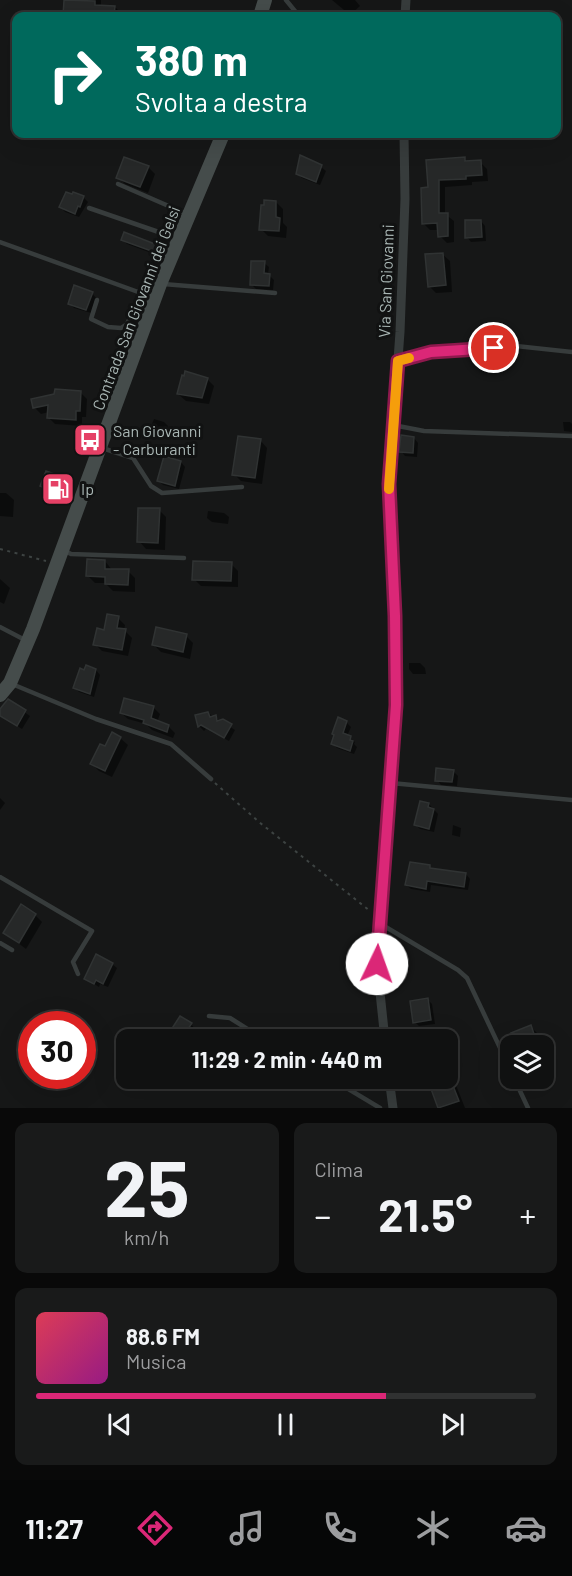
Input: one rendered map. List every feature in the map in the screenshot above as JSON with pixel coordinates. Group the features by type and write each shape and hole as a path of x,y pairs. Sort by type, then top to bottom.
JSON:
{"main road":[{"name":"Contrada San Giovanni dei Gelsi","path":"0,694 10,683 58,564 148,296 160,284 221,138"}],"street":[{"name":"Via San Giovanni","path":"384,1029 377,964 396,705 389,484 398,361 405,199 404,138"},
{"path":"390,1089 392,1108"}],"lane":[{"path":"286,0 296,12"},
{"path":"117,184 190,215"},
{"path":"89,208 179,239"},
{"path":"0,242 148,296 127,324 121,328 108,327 91,319 97,300"},
{"path":"160,284 275,292"},
{"path":"398,361 431,352 516,346 572,352"},
{"path":"393,425 424,431 572,436"},
{"path":"99,447 133,459 151,486 162,493 242,487"},
{"path":"63,550 71,554 184,558"},
{"path":"0,627 28,641"},
{"path":"10,683 96,719 171,744 211,779"},
{"path":"391,783 572,800"},
{"path":"0,877 92,931 73,962 78,974"},
{"path":"379,921 458,969 466,978 500,1048"},
{"path":"0,943 12,950"},
{"path":"209,1016 230,1018 248,1029"},
{"path":"348,1089 380,1108"},
{"path":"519,1089 528,1108"}],"path":[{"path":"0,549 58,564"},
{"path":"211,779 259,822 379,921"}],"building":[{"path":"64,0 95,1 95,5 115,6 114,12 63,12"},
{"path":"300,155 322,165 316,182 296,174"},
{"path":"124,157 149,166 140,187 116,178"},
{"path":"465,157 465,161 481,160 482,175 466,176 466,179 439,180 439,213 448,213 448,236 438,237 437,223 422,224 421,188 428,187 426,160"},
{"path":"66,192 84,196 75,214 59,207"},
{"path":"264,200 276,201 276,217 280,218 279,231 259,230 261,205 264,205"},
{"path":"465,220 481,220 482,237 465,238"},
{"path":"124,232 160,246 157,253 121,240"},
{"path":"443,253 446,285 428,287 425,254"},
{"path":"251,261 265,261 264,273 270,274 269,286 250,285"},
{"path":"74,285 93,292 86,310 68,304"},
{"path":"185,371 208,378 202,398 177,394"},
{"path":"55,389 81,391 80,411 76,411 76,420 47,418 48,405 33,408 31,399 54,394"},
{"path":"401,435 414,437 413,453 399,452"},
{"path":"238,436 261,439 255,478 232,475"},
{"path":"164,456 181,461 175,486 157,481"},
{"path":"46,471 71,480 63,504 47,498 50,490 40,486"},
{"path":"138,508 160,508 158,543 137,542"},
{"path":"87,559 105,560 105,569 129,569 128,585 105,584 105,577 86,576"},
{"path":"193,561 232,562 231,581 192,580"},
{"path":"107,614 119,616 117,628 126,629 122,650 93,645 97,628 104,630"},
{"path":"156,627 187,634 183,652 152,645"},
{"path":"86,665 96,669 90,694 73,688 80,668 84,670"},
{"path":"124,698 154,706 151,718 169,725 167,732 143,723 144,720 120,713"},
{"path":"8,699 26,710 17,726 0,716 0,709"},
{"path":"208,712 210,717 216,715 217,721 223,719 232,724 224,738 201,725 198,727 195,715"},
{"path":"338,717 347,721 343,733 351,736 350,740 353,741 350,751 331,744"},
{"path":"112,732 121,737 105,771 90,764 100,744 105,746"},
{"path":"436,768 454,770 452,782 435,781"},
{"path":"420,801 429,803 428,807 434,809 429,829 414,825"},
{"path":"410,862 430,865 430,868 466,873 464,887 427,881 426,889 405,885"},
{"path":"21,904 36,914 19,943 3,933"},
{"path":"96,954 113,963 103,984 96,980 94,984 84,979"},
{"path":"428,998 431,1020 413,1023 410,1001"},
{"path":"180,1016 192,1023 188,1029 172,1029"},
{"path":"531,1025 534,1035 512,1035 511,1033"},
{"path":"431,1089 454,1089 459,1101 438,1108"}],"slow traffic":[{"path":"389,489 398,361 409,358"}],"place":[{"name":"San Giovanni - Carburanti","path":"90,440"},
{"name":"Ip","path":"58,489"}],"route":[{"path":"377,964 396,705 395,616 389,484 398,361 431,352 494,348"}]}
